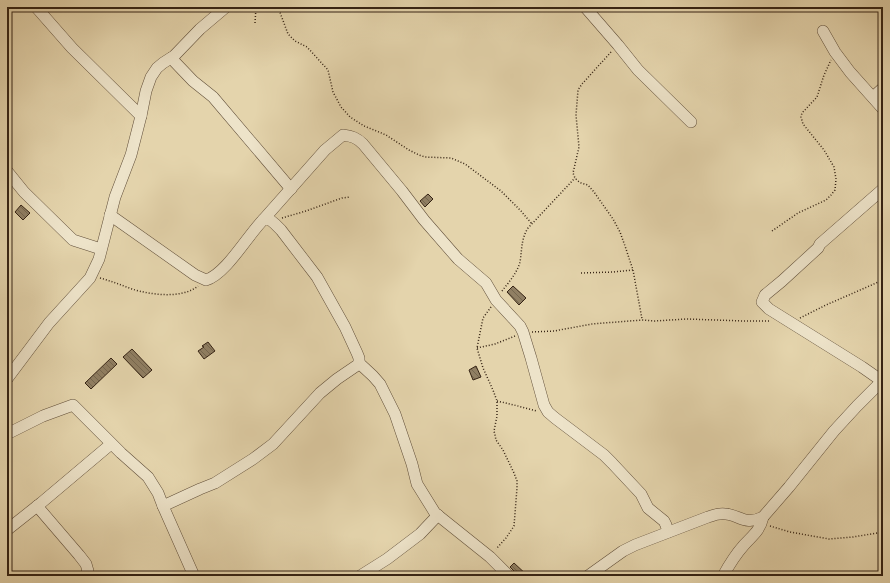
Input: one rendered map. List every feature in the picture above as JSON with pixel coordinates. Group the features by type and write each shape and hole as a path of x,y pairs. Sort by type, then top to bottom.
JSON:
{"street":[{"path":"36,7 72,48 141,116"},
{"path":"7,379 50,323 90,278 99,259 115,197 131,155 146,91 151,77 157,68 172,58 200,29 226,7"},
{"path":"585,7 618,44 638,70 691,122"},
{"path":"823,31 835,52 850,72 883,109"},
{"path":"172,58 193,81 213,97 291,189"},
{"path":"873,97 883,88"},
{"path":"110,214 195,275 207,280 221,270 267,220 291,189 325,150 343,135 357,138 402,190 424,220 453,254 486,283 496,300 516,322 523,332 544,405 551,415 604,455 641,494 648,508 664,521 668,532"},
{"path":"7,171 24,192 73,240 102,249"},
{"path":"723,576 729,565 760,527 763,519 834,431 856,406 882,381 769,309 762,302 765,295 883,189"},
{"path":"267,220 281,230 317,277 345,327 357,353 359,363 380,384 396,414 417,484 436,513 490,557 509,576"},
{"path":"163,506 215,483 239,469 263,452 273,444 320,393 359,363"},
{"path":"7,434 43,416 73,405 148,477 158,494 194,576"},
{"path":"7,530 112,444"},
{"path":"37,506 86,564 88,571 86,576"},
{"path":"588,576 628,548 719,514 730,515 751,521 763,519"},
{"path":"360,576 387,559 420,534 438,515"}],"path":[{"path":"255,24 256,7"},
{"path":"278,7 288,34 295,41 308,47 328,70 333,92 341,107 350,116 364,126 386,135 419,155 425,157 452,158 465,164 501,191 532,224"},
{"path":"618,44 578,90 576,115 579,144 574,171 575,178 580,183 592,188 620,232 633,270 642,320"},
{"path":"772,231 798,213 826,200 835,190 836,179 834,167 824,150 803,124 800,117 817,97 824,75 835,52"},
{"path":"490,557 514,526 517,481 503,450 496,440 497,401 483,368 477,348 483,318 515,274 520,262 523,238 526,231 575,178"},
{"path":"267,220 306,211 342,198 350,197"},
{"path":"581,273 633,270"},
{"path":"90,278 108,280 134,290 167,294 190,292 207,280"},
{"path":"477,348 496,344 523,332 554,331 592,324 642,320 655,321 686,319 788,321 800,318 883,280"},
{"path":"497,401 551,415"},
{"path":"763,519 768,525 784,531 829,539 883,532"}],"building":[{"path":"428,194 433,199 425,207 420,201"},
{"path":"21,205 30,213 23,220 15,212"},
{"path":"513,286 526,298 519,305 507,292"},
{"path":"208,342 215,351 204,359 198,351"},
{"path":"132,349 152,370 143,378 123,357"},
{"path":"111,358 117,364 91,389 85,383"},
{"path":"476,366 481,377 473,380 469,370"},
{"path":"514,563 528,576 517,576 510,567"}]}
